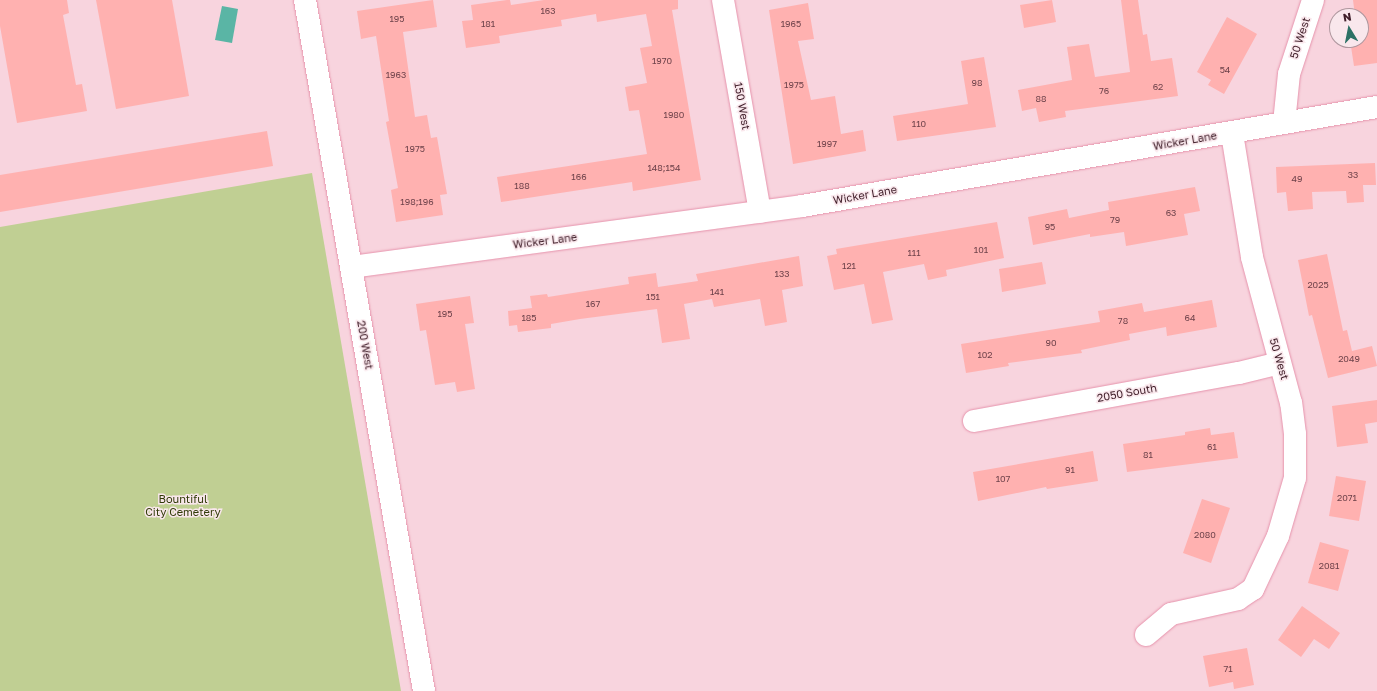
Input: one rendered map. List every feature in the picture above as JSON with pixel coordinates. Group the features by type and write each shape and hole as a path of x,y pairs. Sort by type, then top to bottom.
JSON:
{"street":[{"name":"200 West","path":"305,0 424,691"},
{"name":"150 West","path":"723,0 760,212"},
{"name":"50 West","path":"1284,124 1288,74 1312,0"},
{"name":"Wicker Lane","path":"352,267 760,212 1232,133 1377,107"},
{"name":"50 West","path":"1146,636 1171,614 1238,599 1253,589 1258,582 1278,536 1294,478 1295,434 1291,403 1252,257 1232,133"},
{"name":"2050 South","path":"974,421 1239,373 1280,363"}],"green space":[{"name":"Bountiful City Cemetery","path":"312,173 401,691 0,691 0,227"}],"shaded area":[{"path":"222,6 238,9 232,43 215,40"}],"building":[{"path":"0,0 67,0 69,13 63,15 76,85 82,84 87,111 17,123 0,26"},
{"path":"96,0 172,0 189,96 116,109"},
{"path":"433,0 437,27 403,32 415,117 427,115 431,138 437,137 447,194 440,195 443,215 396,222 391,190 398,188 386,122 389,121 376,36 361,39 357,11"},
{"path":"510,0 511,5 544,0 678,0 678,9 672,10 701,180 633,191 632,182 501,202 497,177 647,154 639,110 629,111 625,87 647,83 640,48 652,46 646,14 597,22 596,14 561,20 562,26 499,36 500,43 466,48 462,21 473,20 471,5"},
{"path":"1052,0 1056,22 1024,28 1020,5"},
{"path":"1121,0 1138,0 1143,35 1147,34 1151,61 1172,58 1178,96 1065,111 1066,117 1039,122 1036,108 1022,111 1018,90 1072,80 1067,47 1089,44 1095,77 1130,72"},
{"path":"1353,0 1377,0 1377,63 1354,66 1351,48 1369,48 1369,8 1354,8"},
{"path":"808,3 814,39 798,41 811,100 835,96 841,134 863,130 866,151 793,164 769,10"},
{"path":"1227,17 1257,34 1224,94 1208,85 1211,80 1197,72"},
{"path":"984,57 996,127 897,141 893,116 968,104 961,61"},
{"path":"267,131 273,166 0,212 0,175"},
{"path":"1375,163 1376,185 1363,185 1364,202 1347,203 1346,191 1312,192 1313,209 1288,211 1286,192 1277,193 1276,167"},
{"path":"1195,187 1200,211 1184,214 1188,235 1126,246 1124,232 1090,237 1090,234 1033,245 1028,217 1067,209 1069,218 1109,210 1108,202"},
{"path":"997,222 1004,258 946,270 947,276 928,280 924,264 883,272 893,320 872,324 864,284 834,290 827,256 837,254 836,249"},
{"path":"1327,254 1343,331 1347,330 1352,351 1372,346 1377,366 1328,378 1312,315 1309,316 1298,260"},
{"path":"799,256 803,286 782,290 787,322 765,326 760,299 714,307 712,299 684,304 690,339 662,343 657,309 580,319 551,324 551,328 518,332 517,325 509,326 508,311 532,308 530,296 547,294 548,297 629,284 628,277 656,273 658,287 698,281 696,274"},
{"path":"1042,262 1046,284 1002,292 999,269"},
{"path":"470,296 474,323 465,324 475,389 457,392 455,382 435,385 426,330 420,331 416,304"},
{"path":"1212,300 1217,327 1167,336 1166,327 1129,334 1130,340 1081,350 1082,353 1008,363 1009,366 966,373 961,344 1100,322 1098,311 1142,303 1144,312"},
{"path":"1377,400 1377,422 1365,424 1368,443 1337,447 1332,406"},
{"path":"1210,428 1211,435 1234,432 1238,458 1127,472 1123,444 1185,435 1185,432"},
{"path":"1093,451 1098,481 1047,489 1046,487 978,501 973,472"},
{"path":"1336,476 1366,481 1359,521 1329,516"},
{"path":"1202,499 1230,508 1211,563 1183,553"},
{"path":"1320,542 1349,550 1338,591 1308,583"},
{"path":"1302,606 1340,633 1329,649 1314,639 1301,657 1278,640"},
{"path":"1247,648 1254,685 1234,689 1233,682 1209,687 1203,656"}]}
